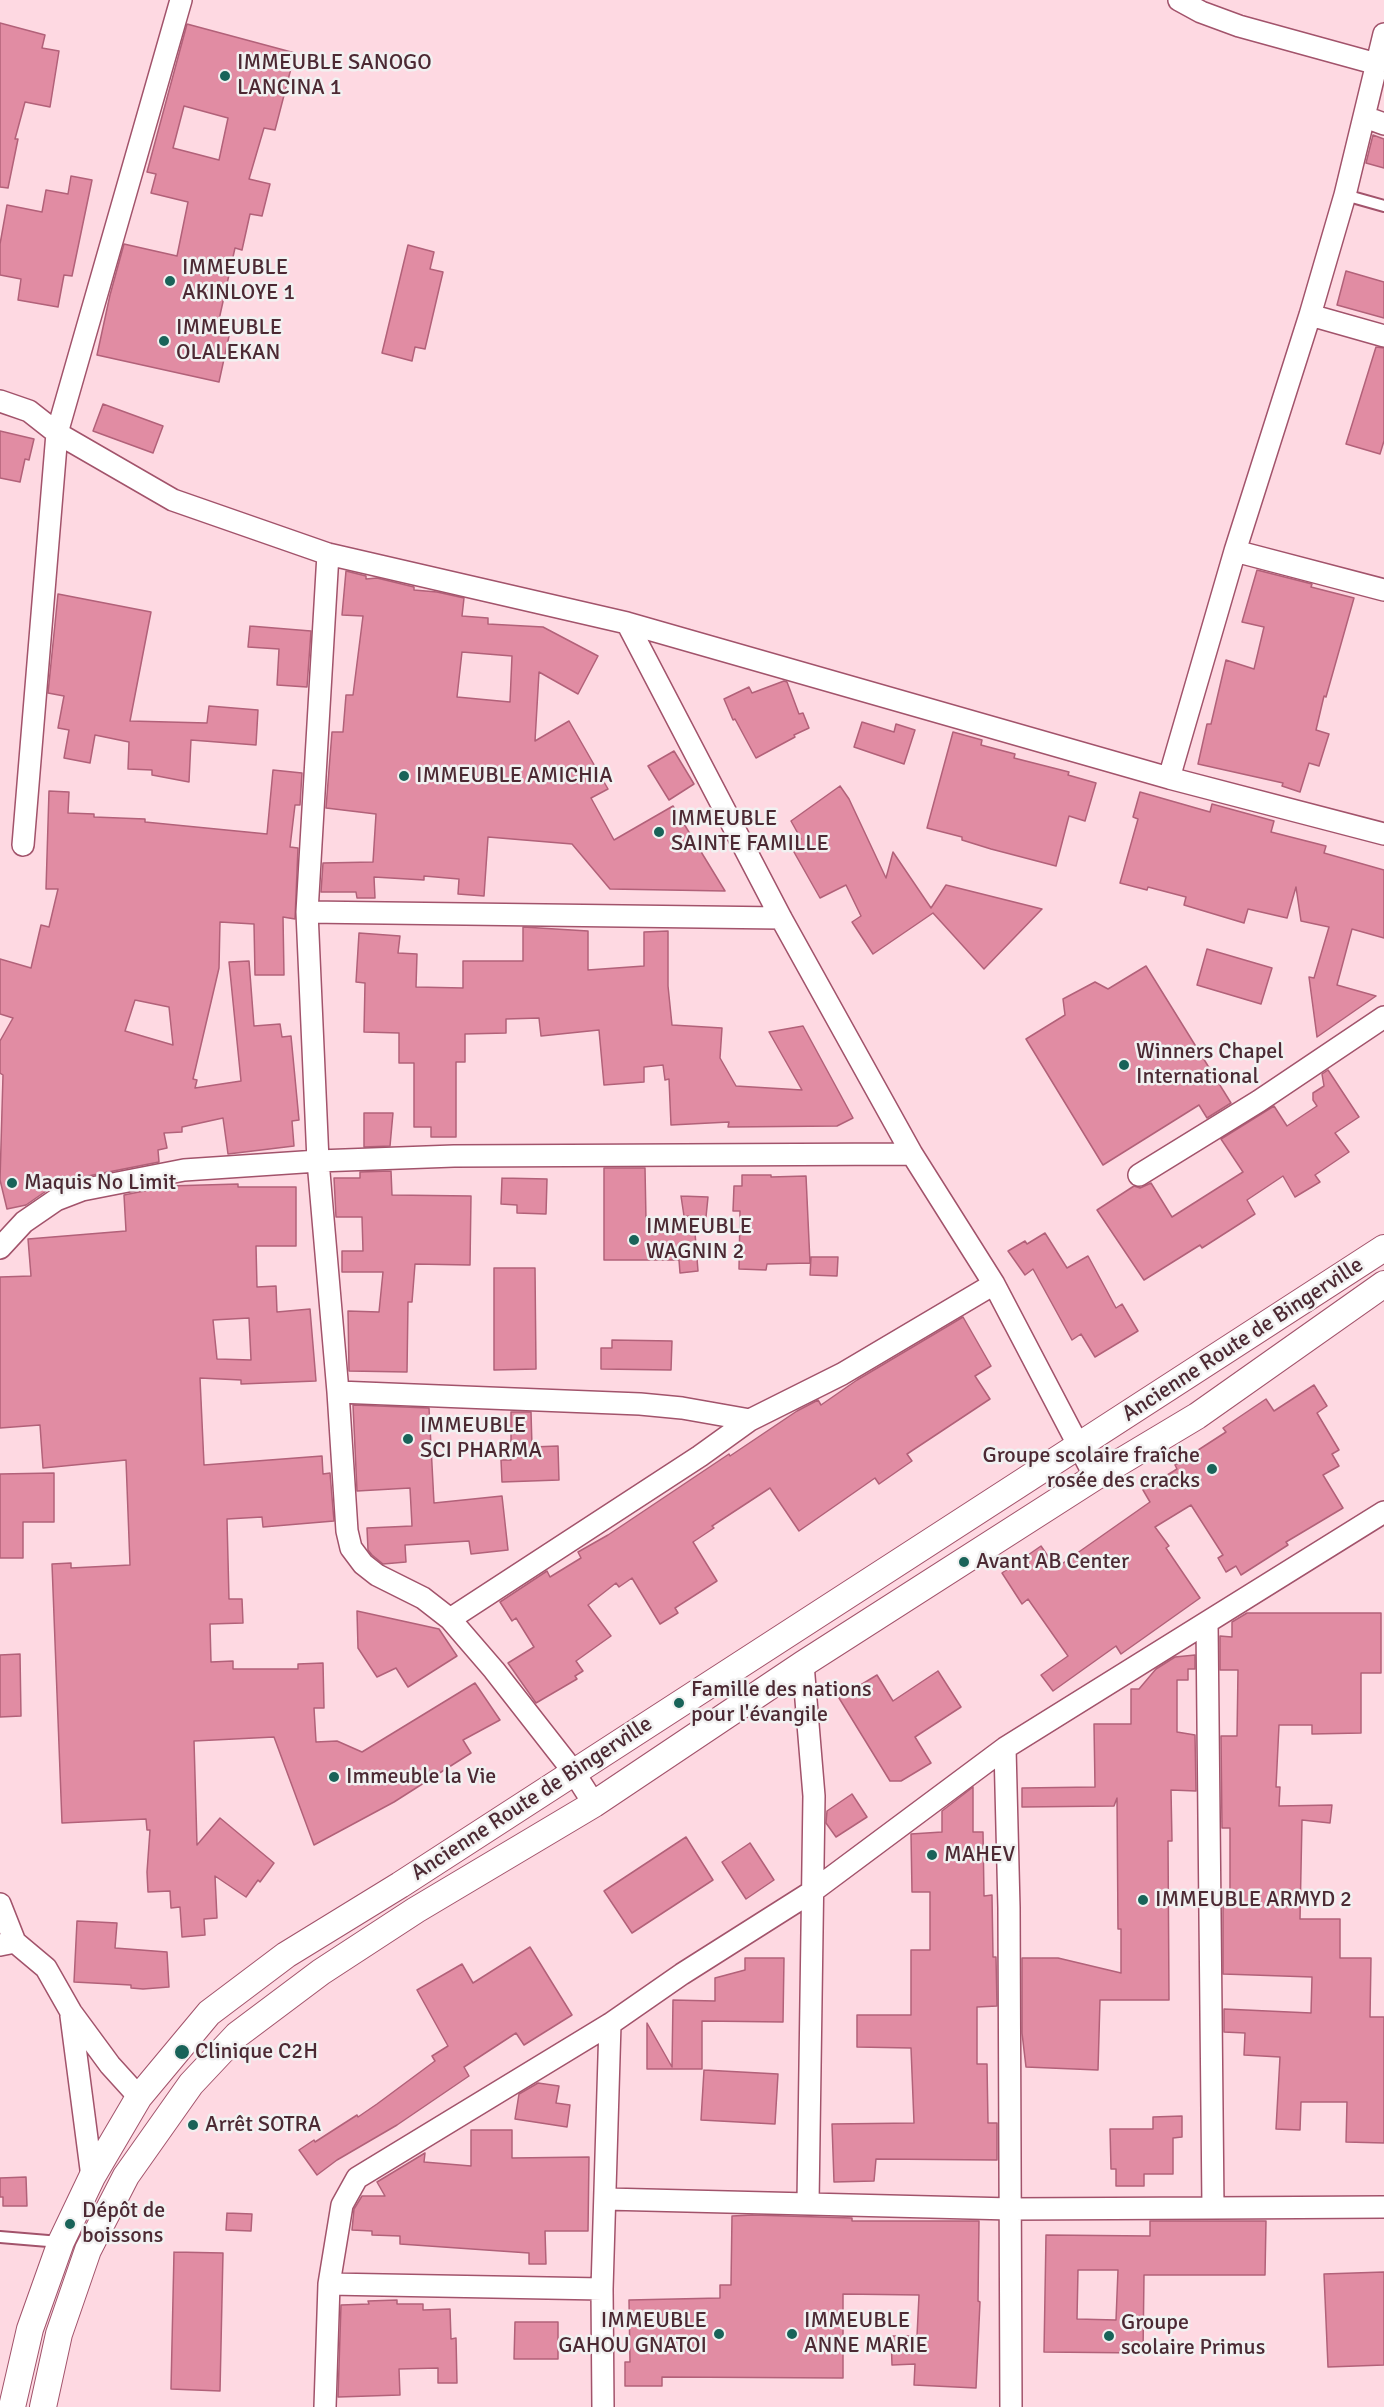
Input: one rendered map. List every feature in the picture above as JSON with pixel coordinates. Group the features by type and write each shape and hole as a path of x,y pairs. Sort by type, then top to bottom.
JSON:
{"street":[{"path":"23,845 57,433 181,0"},
{"path":"1179,0 1201,12 1239,26 1377,64"},
{"path":"1169,778 1345,195 1374,121 1377,64 1384,34"},
{"path":"1310,315 1384,336"},
{"path":"0,401 29,411 57,433 173,500 328,555 627,623 1169,778 1384,834"},
{"path":"1236,551 1384,590"},
{"path":"328,555 307,912 318,1161 338,1392 347,1531 351,1548 363,1564 377,1575 423,1598 450,1619 494,1670 573,1771 594,1804"},
{"path":"627,623 781,918 912,1154 994,1284 1095,1477"},
{"path":"307,912 781,918"},
{"path":"1140,1175 1258,1101 1384,1017"},
{"path":"0,1248 24,1222 56,1200 82,1190 184,1170 318,1161 454,1156 912,1154"},
{"name":"Ancienne Route de Bingerville","path":"12,2407 30,2329 61,2242 92,2177 139,2097 209,2013 286,1955 400,1885 1384,1248"},
{"path":"450,1619 700,1456 750,1420 842,1374 994,1284"},
{"name":"Ancienne Route de Bingerville","path":"43,2407 59,2334 88,2250 126,2176 191,2084 237,2035 321,1972 416,1910 594,1804 803,1664 1095,1477 1197,1416 1384,1284"},
{"path":"338,1392 640,1404 682,1407 750,1420"},
{"path":"325,2407 329,2284 342,2205 357,2178 610,2024 682,1974 813,1891 1005,1748 1384,1512"},
{"path":"1207,1623 1213,2208"},
{"path":"803,1664 814,1796 808,2202"},
{"path":"1005,1748 1009,1908 1011,2407"},
{"path":"0,1904 8,1944 46,1968 71,2012 110,2066 139,2097"},
{"path":"71,2012 92,2177"},
{"path":"603,2407 602,2289 610,2024"},
{"path":"606,2199 808,2202 1011,2209 1384,2207"},
{"path":"329,2284 602,2289"}],"lane":[{"path":"1345,195 1384,206"},
{"path":"0,2237 61,2242"}],"building":[{"path":"0,23 45,35 42,48 59,51 50,107 25,102 15,139 18,139 8,188 0,187"},
{"path":"187,24 295,53 275,130 264,128 249,179 270,184 262,216 250,214 242,250 235,248 218,324 231,327 219,382 97,355 124,244 177,256 188,202 151,193 156,174 147,172","holes":["184,106 228,118 219,160 173,148"]},
{"path":"1373,135 1384,139 1384,168 1366,163"},
{"path":"71,176 92,180 72,276 64,275 58,307 18,300 21,279 0,275 0,244 7,205 42,212 46,190 68,194"},
{"path":"408,245 434,252 430,269 443,272 425,349 415,347 412,361 382,353"},
{"path":"1346,271 1384,282 1384,318 1337,305"},
{"path":"1376,347 1384,348 1384,441 1380,454 1346,444"},
{"path":"103,404 163,426 153,453 93,431"},
{"path":"0,431 34,439 29,460 25,459 20,482 0,478"},
{"path":"1257,570 1312,584 1311,587 1354,598 1316,730 1329,734 1319,766 1309,763 1300,792 1282,786 1283,783 1198,764 1207,724 1211,724 1226,660 1254,669 1264,627 1242,622"},
{"path":"346,571 366,576 366,579 377,578 414,587 414,590 464,598 462,616 488,618 488,624 543,627 598,656 578,694 539,672 535,741 569,721 608,789 591,798 614,840 673,806 725,891 610,889 572,844 488,837 484,896 458,894 459,879 424,876 424,880 374,877 375,898 357,898 356,892 321,892 323,863 373,862 376,814 326,808 332,732 343,732 346,695 353,695 363,616 342,615","holes":["462,652 512,656 510,702 457,697"]},
{"path":"58,594 151,612 130,721 207,723 209,706 258,710 256,745 191,740 189,782 152,775 152,770 128,769 129,742 95,735 90,763 64,758 69,730 58,728 64,696 48,693"},
{"path":"250,626 311,631 307,687 277,685 279,649 248,647"},
{"path":"784,681 787,682 799,714 803,713 809,728 756,758 735,719 733,720 724,699 749,687 752,693"},
{"path":"862,722 894,732 896,724 915,730 904,764 854,747"},
{"path":"953,732 982,740 981,745 1015,754 1014,758 1069,772 1068,775 1096,783 1085,821 1069,816 1056,866 991,849 962,840 962,837 927,828"},
{"path":"674,751 694,784 669,800 648,766"},
{"path":"273,770 302,773 300,805 295,805 290,847 298,848 295,919 283,917 284,975 255,975 254,924 220,922 219,968 193,1079 197,1080 195,1088 241,1081 229,962 249,961 254,1026 280,1024 282,1037 291,1036 299,1120 292,1121 294,1146 228,1154 223,1118 182,1127 182,1132 164,1133 167,1148 158,1150 159,1162 78,1178 49,1189 26,1205 7,1209 0,1180 3,1075 0,1073 0,1041 13,1018 0,1014 0,959 31,968 41,925 49,927 58,889 46,889 49,791 69,792 68,813 94,814 94,817 145,819 145,822 267,834","holes":["135,1000 169,1007 173,1045 125,1031"]},
{"path":"840,786 849,799 886,878 893,852 931,908 946,885 1042,909 984,969 933,913 873,954 852,922 861,916 846,885 820,898 790,845 801,839 791,821"},
{"path":"1140,792 1210,812 1212,804 1274,821 1271,832 1326,846 1324,853 1384,870 1384,938 1352,929 1337,985 1376,996 1317,1037 1309,977 1314,978 1329,927 1301,921 1296,887 1287,918 1248,909 1244,923 1184,905 1186,897 1148,887 1147,890 1120,883 1138,819 1133,817"},
{"path":"523,927 588,931 588,970 644,966 644,932 668,931 668,986 672,1025 722,1028 720,1058 736,1086 802,1090 769,1032 803,1026 853,1118 837,1126 728,1127 729,1122 671,1125 669,1079 665,1080 663,1065 644,1067 644,1082 604,1085 599,1030 541,1036 539,1018 506,1019 506,1033 465,1034 465,1062 456,1062 456,1137 431,1137 431,1127 414,1127 414,1063 399,1063 399,1033 364,1032 365,983 356,982 359,933 400,936 398,953 417,954 416,987 463,988 463,961 523,961"},
{"path":"1207,949 1272,968 1261,1004 1197,985"},
{"name":"Winners Chapel International","path":"1146,966 1231,1103 1207,1118 1199,1105 1103,1165 1026,1039 1065,1015 1063,999 1095,982 1108,989"},
{"path":"1328,1070 1359,1117 1335,1133 1349,1152 1315,1175 1320,1182 1295,1197 1283,1176 1247,1200 1255,1214 1202,1248 1200,1245 1144,1280 1097,1210 1134,1186 1140,1188 1151,1183 1172,1217 1243,1172 1221,1139 1274,1106 1287,1126 1317,1106 1313,1100 1313,1093 1324,1086 1322,1074"},
{"path":"364,1113 393,1113 390,1146 364,1147"},
{"path":"604,1168 645,1168 646,1220 694,1220 698,1271 680,1273 679,1260 604,1260"},
{"path":"391,1171 392,1195 471,1196 470,1265 415,1264 412,1302 408,1302 407,1372 349,1371 348,1311 379,1312 383,1272 342,1272 342,1251 363,1251 362,1217 336,1217 334,1178 360,1178 360,1172"},
{"path":"742,1175 806,1176 810,1263 767,1264 766,1270 739,1269 740,1211 733,1211 734,1186 742,1186"},
{"path":"502,1178 547,1179 546,1214 517,1213 517,1205 501,1204"},
{"path":"238,1184 238,1187 296,1187 296,1246 256,1246 257,1287 276,1286 277,1312 310,1309 316,1381 241,1384 241,1380 200,1378 204,1465 322,1456 323,1474 330,1473 334,1521 263,1527 262,1517 227,1519 229,1599 242,1599 243,1623 210,1624 211,1662 233,1661 233,1669 298,1669 298,1664 323,1663 324,1708 314,1708 316,1742 337,1741 362,1752 475,1683 500,1720 463,1740 471,1753 394,1802 314,1845 274,1737 194,1741 197,1845 220,1818 274,1863 246,1897 215,1876 217,1918 204,1919 205,1935 182,1937 180,1907 171,1908 170,1891 148,1892 150,1830 147,1830 146,1819 62,1823 52,1564 71,1563 71,1568 130,1565 126,1460 43,1468 40,1425 0,1428 0,1277 31,1276 28,1239 126,1231 124,1195 169,1186","holes":["249,1318 251,1360 217,1359 213,1320"]},
{"path":"681,1196 708,1197 706,1217 684,1216"},
{"path":"1045,1233 1067,1268 1088,1256 1116,1308 1122,1304 1138,1331 1095,1357 1081,1334 1072,1340 1033,1269 1025,1275 1008,1251 1025,1241 1027,1244"},
{"path":"811,1257 838,1257 837,1276 810,1275"},
{"path":"494,1268 535,1268 536,1369 494,1370"},
{"path":"963,1317 991,1366 975,1376 990,1399 907,1454 912,1461 879,1484 875,1478 799,1531 770,1488 712,1526 714,1528 693,1542 717,1581 675,1608 678,1613 660,1624 632,1578 619,1587 616,1583 588,1605 611,1636 576,1661 583,1671 575,1676 577,1679 536,1703 508,1663 534,1647 516,1618 512,1621 500,1602 547,1571 550,1577 581,1558 578,1552 608,1535 797,1411 818,1400 821,1405 857,1380"},
{"path":"612,1340 672,1341 671,1370 601,1369 601,1348 612,1348"},
{"path":"1314,1385 1327,1406 1317,1413 1339,1450 1332,1454 1339,1466 1323,1475 1343,1508 1286,1542 1288,1545 1241,1575 1236,1566 1226,1572 1218,1558 1223,1555 1191,1505 1155,1527 1169,1546 1166,1548 1200,1598 1121,1654 1116,1646 1053,1691 1041,1675 1068,1656 1028,1599 1022,1604 1002,1573 1041,1546 1056,1568 1150,1502 1143,1490 1177,1469 1175,1465 1226,1432 1223,1428 1266,1399 1274,1411"},
{"path":"353,1405 429,1408 434,1503 502,1496 508,1550 471,1554 469,1541 405,1545 406,1562 383,1564 372,1555 368,1550 367,1528 412,1526 410,1488 357,1491"},
{"path":"511,1412 531,1412 532,1447 558,1446 559,1480 502,1482 501,1460 511,1460"},
{"path":"54,1473 54,1522 23,1522 23,1558 0,1558 0,1474"},
{"path":"357,1611 439,1629 457,1656 408,1687 396,1668 377,1677 358,1648"},
{"path":"1247,1613 1381,1613 1381,1673 1361,1673 1361,1733 1312,1734 1312,1725 1279,1725 1276,1787 1280,1787 1279,1806 1332,1805 1330,1823 1302,1820 1300,1919 1340,1919 1340,1958 1371,1958 1370,2017 1384,2017 1384,2143 1346,2142 1347,2102 1301,2102 1300,2130 1276,2129 1280,2057 1244,2055 1245,2033 1224,2032 1224,2009 1311,2013 1312,1977 1223,1974 1223,1894 1230,1894 1230,1828 1222,1828 1221,1736 1237,1736 1238,1670 1220,1670 1220,1636 1232,1637 1232,1622"},
{"path":"20,1654 21,1716 0,1717 0,1655"},
{"path":"1195,1655 1195,1669 1188,1669 1188,1680 1177,1680 1177,1732 1195,1735 1196,1791 1171,1790 1172,1841 1168,1841 1169,2000 1100,2000 1098,2070 1026,2067 1022,2033 1022,1958 1058,1958 1121,1973 1121,1929 1118,1929 1117,1798 1114,1806 1022,1807 1022,1788 1095,1787 1094,1724 1131,1724 1131,1689 1139,1689 1156,1669 1175,1657"},
{"path":"938,1671 961,1707 915,1737 931,1763 901,1781 890,1781 839,1698 877,1675 893,1701"},
{"path":"973,1787 973,1832 983,1832 984,1896 992,1895 997,2006 977,2007 977,2064 987,2064 988,2123 997,2123 997,2160 876,2159 874,2181 834,2182 832,2124 914,2123 911,2048 857,2047 857,2015 911,2015 911,1950 930,1950 930,1892 912,1892 911,1834 942,1832 942,1811"},
{"path":"852,1794 867,1817 836,1837 826,1823 827,1811"},
{"path":"686,1837 713,1880 632,1933 604,1891"},
{"path":"750,1843 774,1880 746,1899 722,1862"},
{"path":"77,1921 117,1923 115,1948 167,1952 169,1987 143,1989 131,1988 131,1985 74,1982"},
{"path":"530,1947 572,2015 524,2045 516,2033 464,2067 469,2076 317,2175 299,2150 377,2104 435,2061 432,2056 448,2046 417,1990 462,1964 473,1983"},
{"path":"745,1958 784,1958 783,2022 702,2021 702,2069 647,2069 647,2023 672,2067 673,2000 715,2001 715,1978 745,1970"},
{"path":"704,2070 778,2074 775,2124 701,2120"},
{"path":"538,2083 559,2086 556,2103 570,2105 567,2127 515,2119 519,2094"},
{"path":"1182,2116 1182,2137 1173,2138 1173,2174 1144,2174 1144,2186 1116,2186 1116,2169 1111,2169 1110,2129 1153,2129 1153,2117"},
{"path":"471,2130 512,2130 512,2158 589,2157 588,2231 545,2231 546,2264 529,2264 529,2253 400,2244 400,2236 372,2235 372,2231 352,2230 354,2209 362,2196 385,2196 377,2182 425,2153 424,2162 471,2166"},
{"path":"26,2177 27,2206 3,2206 3,2197 0,2197 0,2178"},
{"path":"227,2213 252,2214 251,2231 226,2230"},
{"path":"732,2216 852,2218 852,2221 979,2221 978,2301 980,2302 976,2388 914,2385 915,2364 892,2365 891,2336 917,2336 919,2295 843,2294 843,2378 662,2377 662,2386 625,2386 625,2362 630,2362 629,2300 720,2298 720,2285 731,2285"},
{"path":"1150,2221 1266,2221 1265,2275 1144,2275 1143,2353 1044,2352 1046,2235 1150,2236","holes":["1078,2270 1118,2270 1116,2320 1077,2319"]},
{"path":"174,2252 223,2253 220,2391 171,2389"},
{"path":"1384,2272 1384,2365 1328,2367 1324,2274"},
{"path":"397,2300 397,2304 423,2304 423,2310 450,2309 451,2339 456,2338 457,2383 438,2383 438,2368 399,2369 400,2395 338,2397 341,2305"},
{"path":"515,2322 558,2322 558,2359 514,2359"}],"place":[{"name":"IMMEUBLE SANOGO LANCINA 1","path":"225,76"},
{"name":"IMMEUBLE AKINLOYE 1","path":"170,281"},
{"name":"IMMEUBLE OLALEKAN","path":"164,341"},
{"name":"IMMEUBLE AMICHIA","path":"404,776"},
{"name":"IMMEUBLE SAINTE FAMILLE","path":"659,832"},
{"name":"Winners Chapel International","path":"1124,1065"},
{"name":"Maquis No Limit","path":"12,1183"},
{"name":"IMMEUBLE WAGNIN 2","path":"634,1240"},
{"name":"IMMEUBLE SCI PHARMA","path":"408,1439"},
{"name":"Groupe scolaire fraîche rosée des cracks","path":"1212,1469"},
{"name":"Avant AB Center","path":"964,1562"},
{"name":"Famille des nations pour l'évangile","path":"679,1703"},
{"name":"Immeuble la Vie","path":"334,1777"},
{"name":"MAHEV","path":"932,1855"},
{"name":"IMMEUBLE ARMYD 2","path":"1143,1900"},
{"name":"Clinique C2H","path":"182,2052"},
{"name":"Arrêt SOTRA","path":"193,2125"},
{"name":"Dépôt de boissons","path":"70,2224"},
{"name":"IMMEUBLE GAHOU GNATOI","path":"719,2334"},
{"name":"IMMEUBLE ANNE MARIE","path":"792,2334"},
{"name":"Groupe scolaire Primus","path":"1109,2336"}]}
